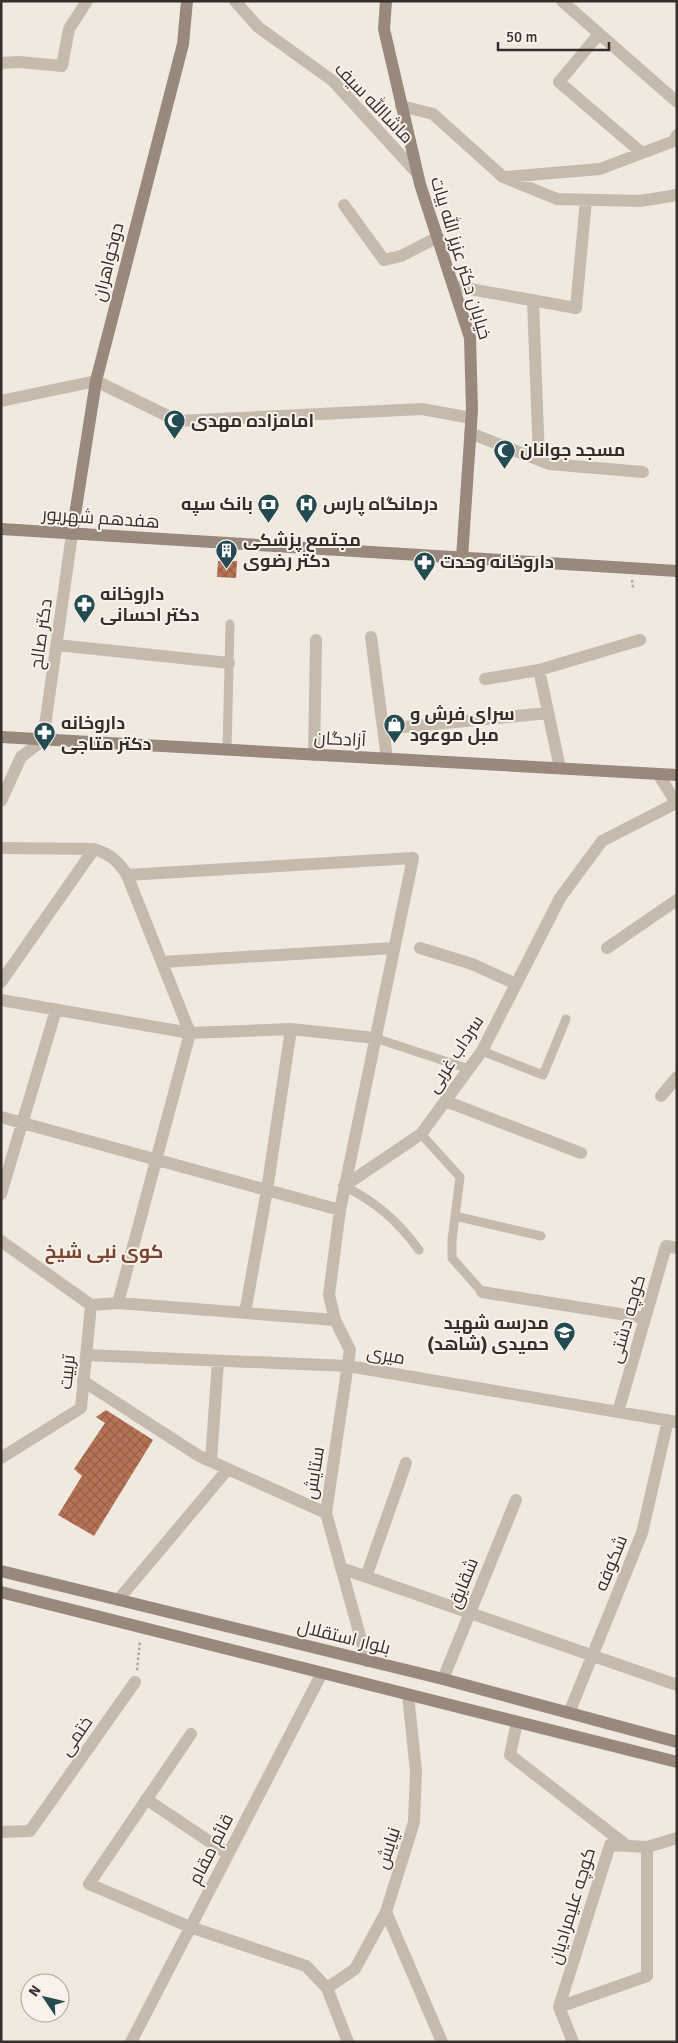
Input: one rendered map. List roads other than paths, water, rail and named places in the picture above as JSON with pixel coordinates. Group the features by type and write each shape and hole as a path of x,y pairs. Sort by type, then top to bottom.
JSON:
{"main road":[{"name":"دوخواهران","path":"72,534 96,381 183,44 187,1"},
{"name":"خیابان دکتر عزیز الله بیات","path":"386,1 384,29 417,174 470,338 472,418 462,558"},
{"name":"هفدهم شهریور","path":"1,529 677,571"},
{"name":"آزادگان","path":"1,737 677,775"},
{"name":"بلوار استقلال","path":"1,1571 443,1679 677,1742"},
{"path":"1,1592 677,1762"}],"street":[{"path":"1,63 19,62 62,66 69,29 87,1"},
{"name":"ماشاالله سیف","path":"235,1 258,27 333,81 417,174"},
{"path":"562,1 677,102"},
{"path":"599,34 559,82 642,153"},
{"path":"401,106 433,114 503,177 557,199 640,201 677,195"},
{"path":"503,177 600,169 676,140"},
{"path":"453,286 576,308 586,200"},
{"path":"344,205 384,260 401,256 438,237"},
{"path":"533,300 539,460"},
{"path":"1,402 96,381 178,420 422,409 472,418"},
{"path":"470,433 549,464 643,472"},
{"name":"دکتر صالح","path":"43,740 72,534"},
{"path":"371,637 387,759"},
{"path":"314,754 316,640"},
{"path":"485,679 539,670 640,640"},
{"path":"57,645 229,663"},
{"path":"539,670 560,768"},
{"path":"383,729 548,713"},
{"path":"1,801 21,757 43,740"},
{"path":"658,774 677,804"},
{"name":"سرداب غربی","path":"344,1186 421,1134 446,1101 482,1050 560,898 602,841 677,804"},
{"path":"1,848 94,849 106,853 118,861 127,875 190,1033 118,1303"},
{"path":"1,982 94,849"},
{"path":"1,1241 91,1306 118,1303 335,1320 329,1295 344,1186 413,858 127,875"},
{"path":"607,948 677,900"},
{"path":"162,962 394,948"},
{"path":"420,948 472,964 516,984"},
{"path":"1,1000 190,1033 291,1029 375,1038"},
{"path":"1,1194 56,1010"},
{"path":"245,1313 267,1190 291,1029"},
{"path":"661,1096 677,1077"},
{"path":"446,1101 581,1153"},
{"path":"1,1117 340,1210"},
{"name":"کوچه دشتی","path":"618,1412 666,1246 677,1248"},
{"path":"482,1292 645,1318"},
{"name":"تربیت","path":"1,1458 80,1408 91,1306"},
{"name":"ستایش","path":"335,1320 350,1350 326,1513 367,1661"},
{"name":"میری","path":"86,1355 348,1366 672,1421"},
{"path":"212,1461 218,1360"},
{"path":"84,1382 199,1456 326,1513"},
{"name":"شکوفه","path":"568,1713 642,1533 672,1421"},
{"path":"366,1577 406,1463"},
{"path":"118,1600 228,1469"},
{"name":"شقایق","path":"443,1679 516,1500"},
{"path":"342,1568 677,1685"},
{"name":"قائم مقام","path":"131,2042 322,1673"},
{"name":"ختمی","path":"1,1832 30,1831 136,1682"},
{"name":"نیایش","path":"327,1988 355,1969 386,1912 414,1822 416,1771 408,1695"},
{"path":"517,1722 510,1755 626,1846"},
{"path":"191,1734 89,1884 190,1927 306,1966 327,1988 348,2042"},
{"path":"146,1799 228,1854"},
{"name":"کوچه علیمرادیان","path":"559,2007 610,1845 647,1847 677,1838"},
{"path":"573,2042 559,2007 647,1976 647,1847"},
{"path":"386,1912 442,2042"}],"lane":[{"path":"226,750 230,624"},
{"path":"482,1050 543,1075 566,1019"},
{"path":"375,1038 468,1069"},
{"path":"421,1134 460,1177 452,1258 482,1292"},
{"path":"344,1186 365,1197 403,1228 419,1250"},
{"path":"455,1216 541,1236"}],"place":[{"name":"امامزاده مهدی","path":"175,440"},
{"name":"مسجد جوانان","path":"504,469"},
{"name":"بانک سپه","path":"269,523"},
{"name":"درمانگاه پارس","path":"307,523"},
{"name":"مجتمع پزشکی دکتر رضوی","path":"227,569"},
{"name":"داروخانه وحدت","path":"424,581"},
{"name":"داروخانه دکتر احسانی","path":"84,623"},
{"name":"سرای فرش و مبل موعود","path":"394,743"},
{"name":"داروخانه دکتر متاجی","path":"45,752"},
{"name":"مدرسه شهید حمیدی (شاهد)","path":"565,1352"}],"district":[{"name":"کوی نبی شیخ","path":"104,1251"}]}
